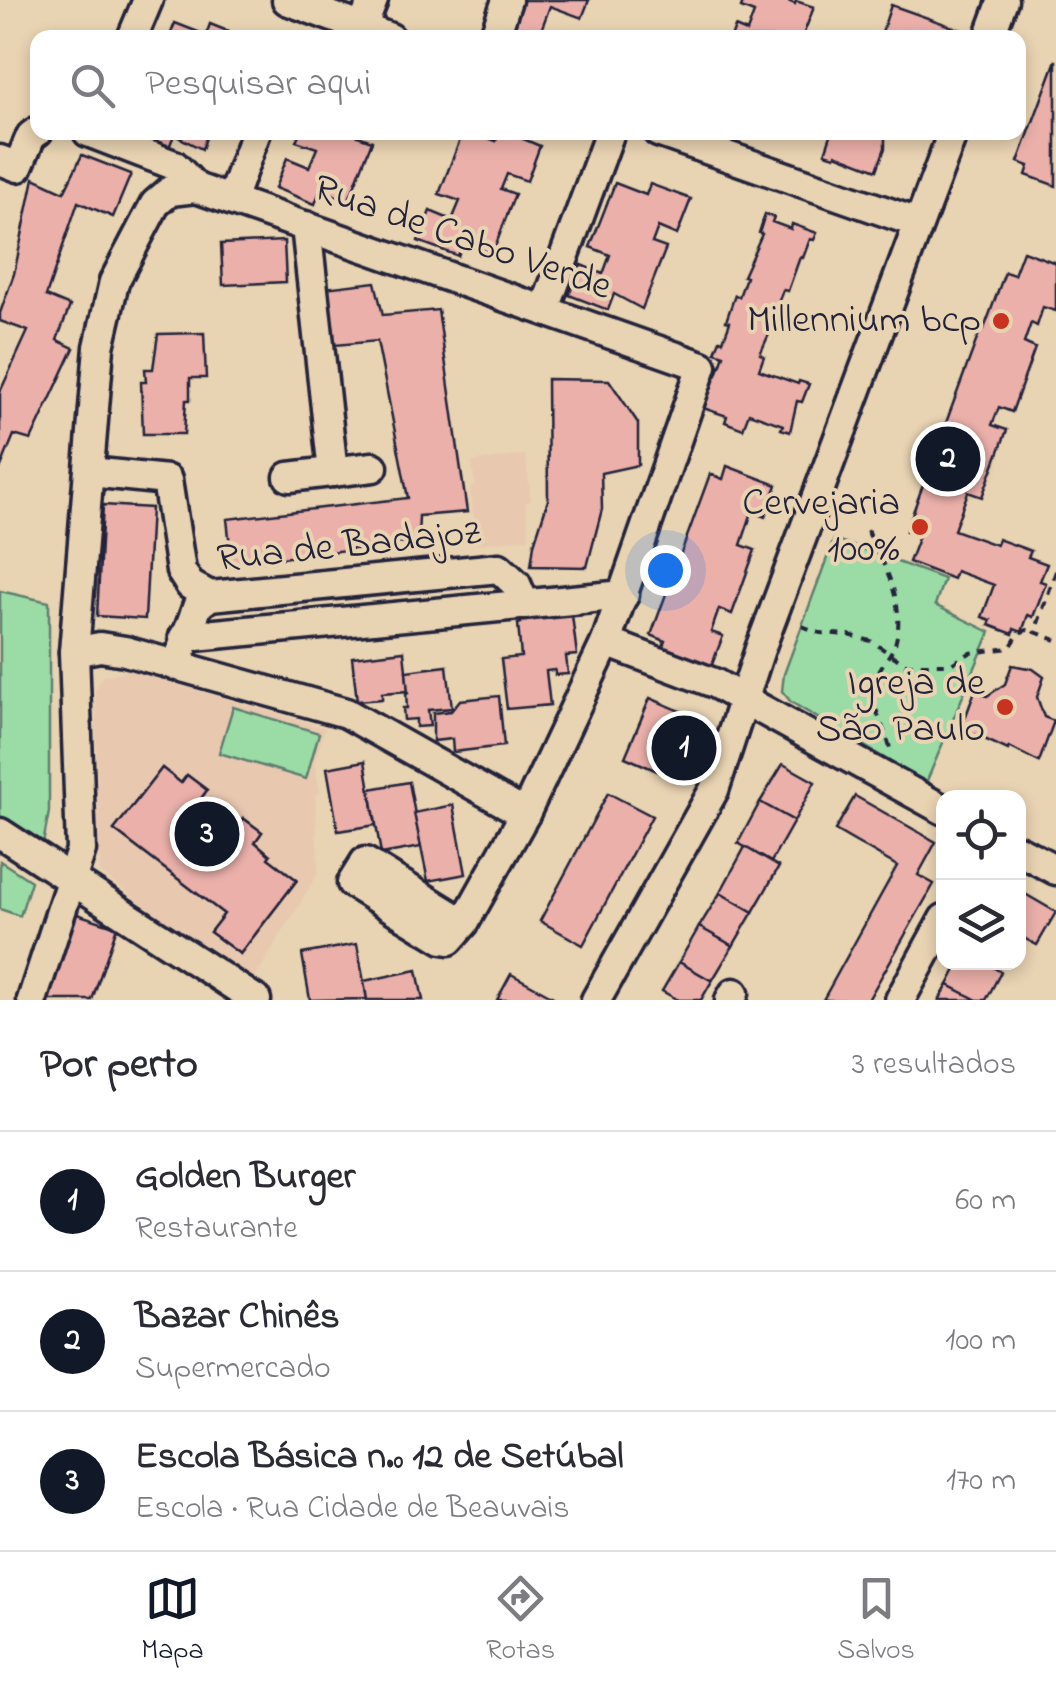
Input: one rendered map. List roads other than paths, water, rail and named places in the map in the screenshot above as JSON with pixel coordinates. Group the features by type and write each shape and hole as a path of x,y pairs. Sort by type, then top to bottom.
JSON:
{"street":[{"path":"135,30 148,0"},
{"path":"287,0 336,9 368,30"},
{"path":"362,28 373,0"},
{"path":"497,30 507,0"},
{"path":"992,30 1003,0"},
{"path":"0,160 18,167 30,136"},
{"name":"Rua de Cabo Verde","path":"108,140 174,166 196,188 702,366 624,595"},
{"path":"230,200 253,140"},
{"path":"545,309 607,140"},
{"path":"681,140 918,223"},
{"path":"596,1000 707,804 949,140"},
{"path":"32,1000 81,850 74,652 99,347 114,282 154,204 170,192 196,188"},
{"path":"306,226 333,472"},
{"path":"289,476 374,467"},
{"path":"90,472 167,480 182,575 193,588 210,596"},
{"name":"Rua de Badajoz","path":"180,665 184,636 198,604 210,596 499,568 516,584 524,605"},
{"path":"464,922 525,814 624,595"},
{"name":"Rua de Badajoz","path":"184,636 624,595"},
{"path":"606,642 714,682 936,806"},
{"path":"74,652 108,648 346,713 525,814"},
{"path":"0,832 256,1000"},
{"path":"1026,854 1056,870"},
{"path":"900,1000 936,934"}],"place":[{"name":"Millennium bcp","path":"1001,321"},
{"name":"Bazar Chinês","path":"948,459"},
{"name":"Cervejaria 100%","path":"920,527"},
{"name":"Igreja de São Paulo","path":"1005,707"},
{"name":"Golden Burger","path":"684,748"},
{"name":"Escola Básica n.º 12 de Setúbal","path":"207,834"}]}
